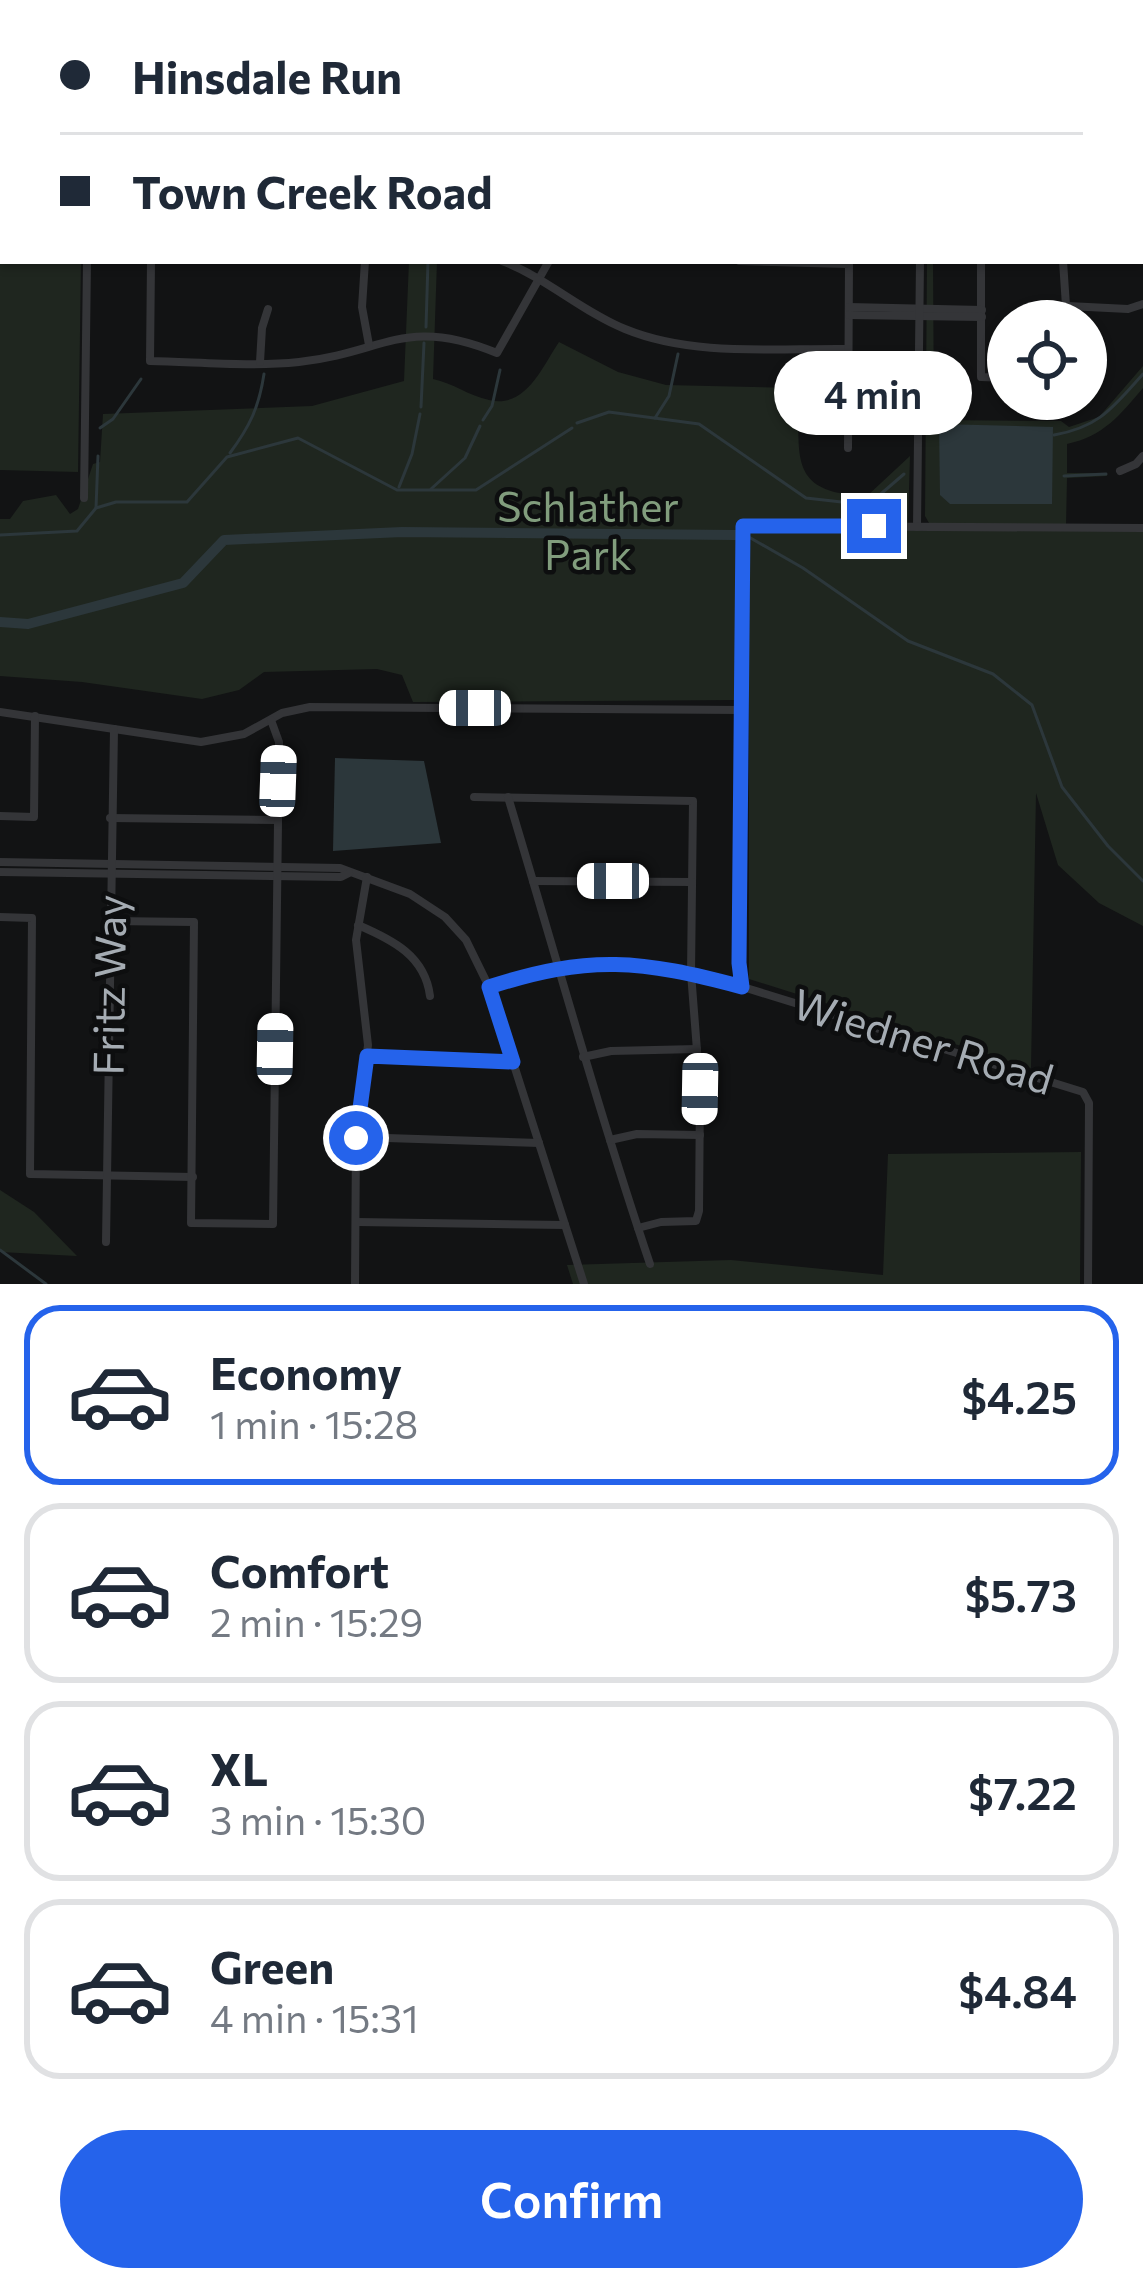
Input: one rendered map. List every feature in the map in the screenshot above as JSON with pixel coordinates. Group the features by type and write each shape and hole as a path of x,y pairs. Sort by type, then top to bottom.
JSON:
{"street":[{"path":"84,498 87,264"},
{"path":"151,264 150,361 260,362 320,359 400,336 436,335 497,353 548,264"},
{"path":"365,264 362,307 369,345"},
{"path":"509,264 540,278 593,313 650,338 720,347 848,349"},
{"path":"848,448 849,264"},
{"path":"920,264 917,527 1143,528"},
{"path":"981,264 981,377 987,377"},
{"path":"1063,264 1067,300"},
{"path":"1107,307 1143,304"},
{"path":"260,362 268,309"},
{"path":"849,311 982,313"},
{"path":"1120,471 1143,456"},
{"name":"Wiedner Road","path":"917,527 743,526 742,987 1083,1092 1089,1103 1088,1284"},
{"path":"0,712 201,742 244,734 291,710 310,707 742,710"},
{"path":"0,816 34,817 35,716"},
{"path":"110,921 194,922 191,1222 273,1224 280,742 271,720"},
{"name":"Fritz Way","path":"106,1242 114,728"},
{"path":"474,797 693,801 691,974 700,1135 696,1221 638,1228"},
{"path":"508,797 583,1058 650,1264"},
{"path":"110,818 277,820"},
{"path":"0,862 112,868 340,868 410,894 445,917 466,940 489,987 584,1284"},
{"path":"0,872 112,868"},
{"path":"356,1284 356,1138 367,1056 358,925 367,877"},
{"path":"533,880 692,882"},
{"path":"0,917 32,918 30,1174 193,1177"},
{"path":"358,925 414,957 427,974 430,996"},
{"path":"489,987 560,967 599,962 639,964 742,987"},
{"path":"583,1058 611,1051 697,1049"},
{"path":"367,1056 513,1062"},
{"path":"610,1140 637,1134 700,1135"},
{"path":"356,1138 539,1143"},
{"path":"357,1222 565,1225"}],"green space":[{"path":"0,264 81,264 78,472 0,470"},
{"name":"Schlather Park","path":"409,264 437,264 433,379 489,400 513,398 532,384 559,342 618,372 666,385 798,388 799,450 809,478 840,493 867,496 910,456 908,523 737,521 735,700 413,702 402,675 377,669 264,672 239,690 202,699 0,676 0,519 10,519 23,501 56,495 70,514 78,509 93,464 100,462 103,414 312,406 404,381"},
{"path":"927,264 933,264 934,420 1061,421 1069,427 1107,420 1107,408 1143,366 1143,388 1119,415 1091,436 1067,444 1067,473 1107,476 1067,478 1066,526 929,523 925,516"},
{"path":"749,530 1143,531 1143,926 1099,903 1058,865 1036,793 1031,1068 749,979"},
{"path":"1081,1152 1080,1284 573,1284 567,1265 731,1260 883,1275 888,1154"},
{"path":"0,1190 34,1212 77,1256 0,1252"}],"shaded area":[{"path":"939,424 1053,427 1052,504 950,504 940,495"},
{"path":"335,758 424,761 441,843 333,851"}],"waterway":[{"path":"426,327 428,264"},
{"path":"421,407 424,343"},
{"path":"655,418 669,396 678,354"},
{"path":"483,420 492,406 500,370"},
{"path":"230,453 253,416 264,374"},
{"path":"1054,435 1094,421 1143,374"},
{"path":"100,428 113,419 141,379"},
{"path":"577,423 609,412 699,424 806,498 868,505 904,474"},
{"path":"399,487 420,414"},
{"path":"431,489 465,458 480,426"},
{"path":"0,535 77,531 96,508 116,502 187,502 227,457 298,438 397,490 476,490 572,428"},
{"path":"96,508 98,456"},
{"path":"1064,476 1106,474"},
{"path":"0,622 28,624 183,583 224,540 402,532 736,535"},
{"path":"747,536 803,568 908,641 993,674 1032,705 1062,787 1108,846 1143,881"},
{"path":"0,1250 46,1284"}],"route":[{"path":"356,1138 367,1056 513,1062 489,987 536,972 599,962 671,968 742,987 743,526 874,526"}]}
